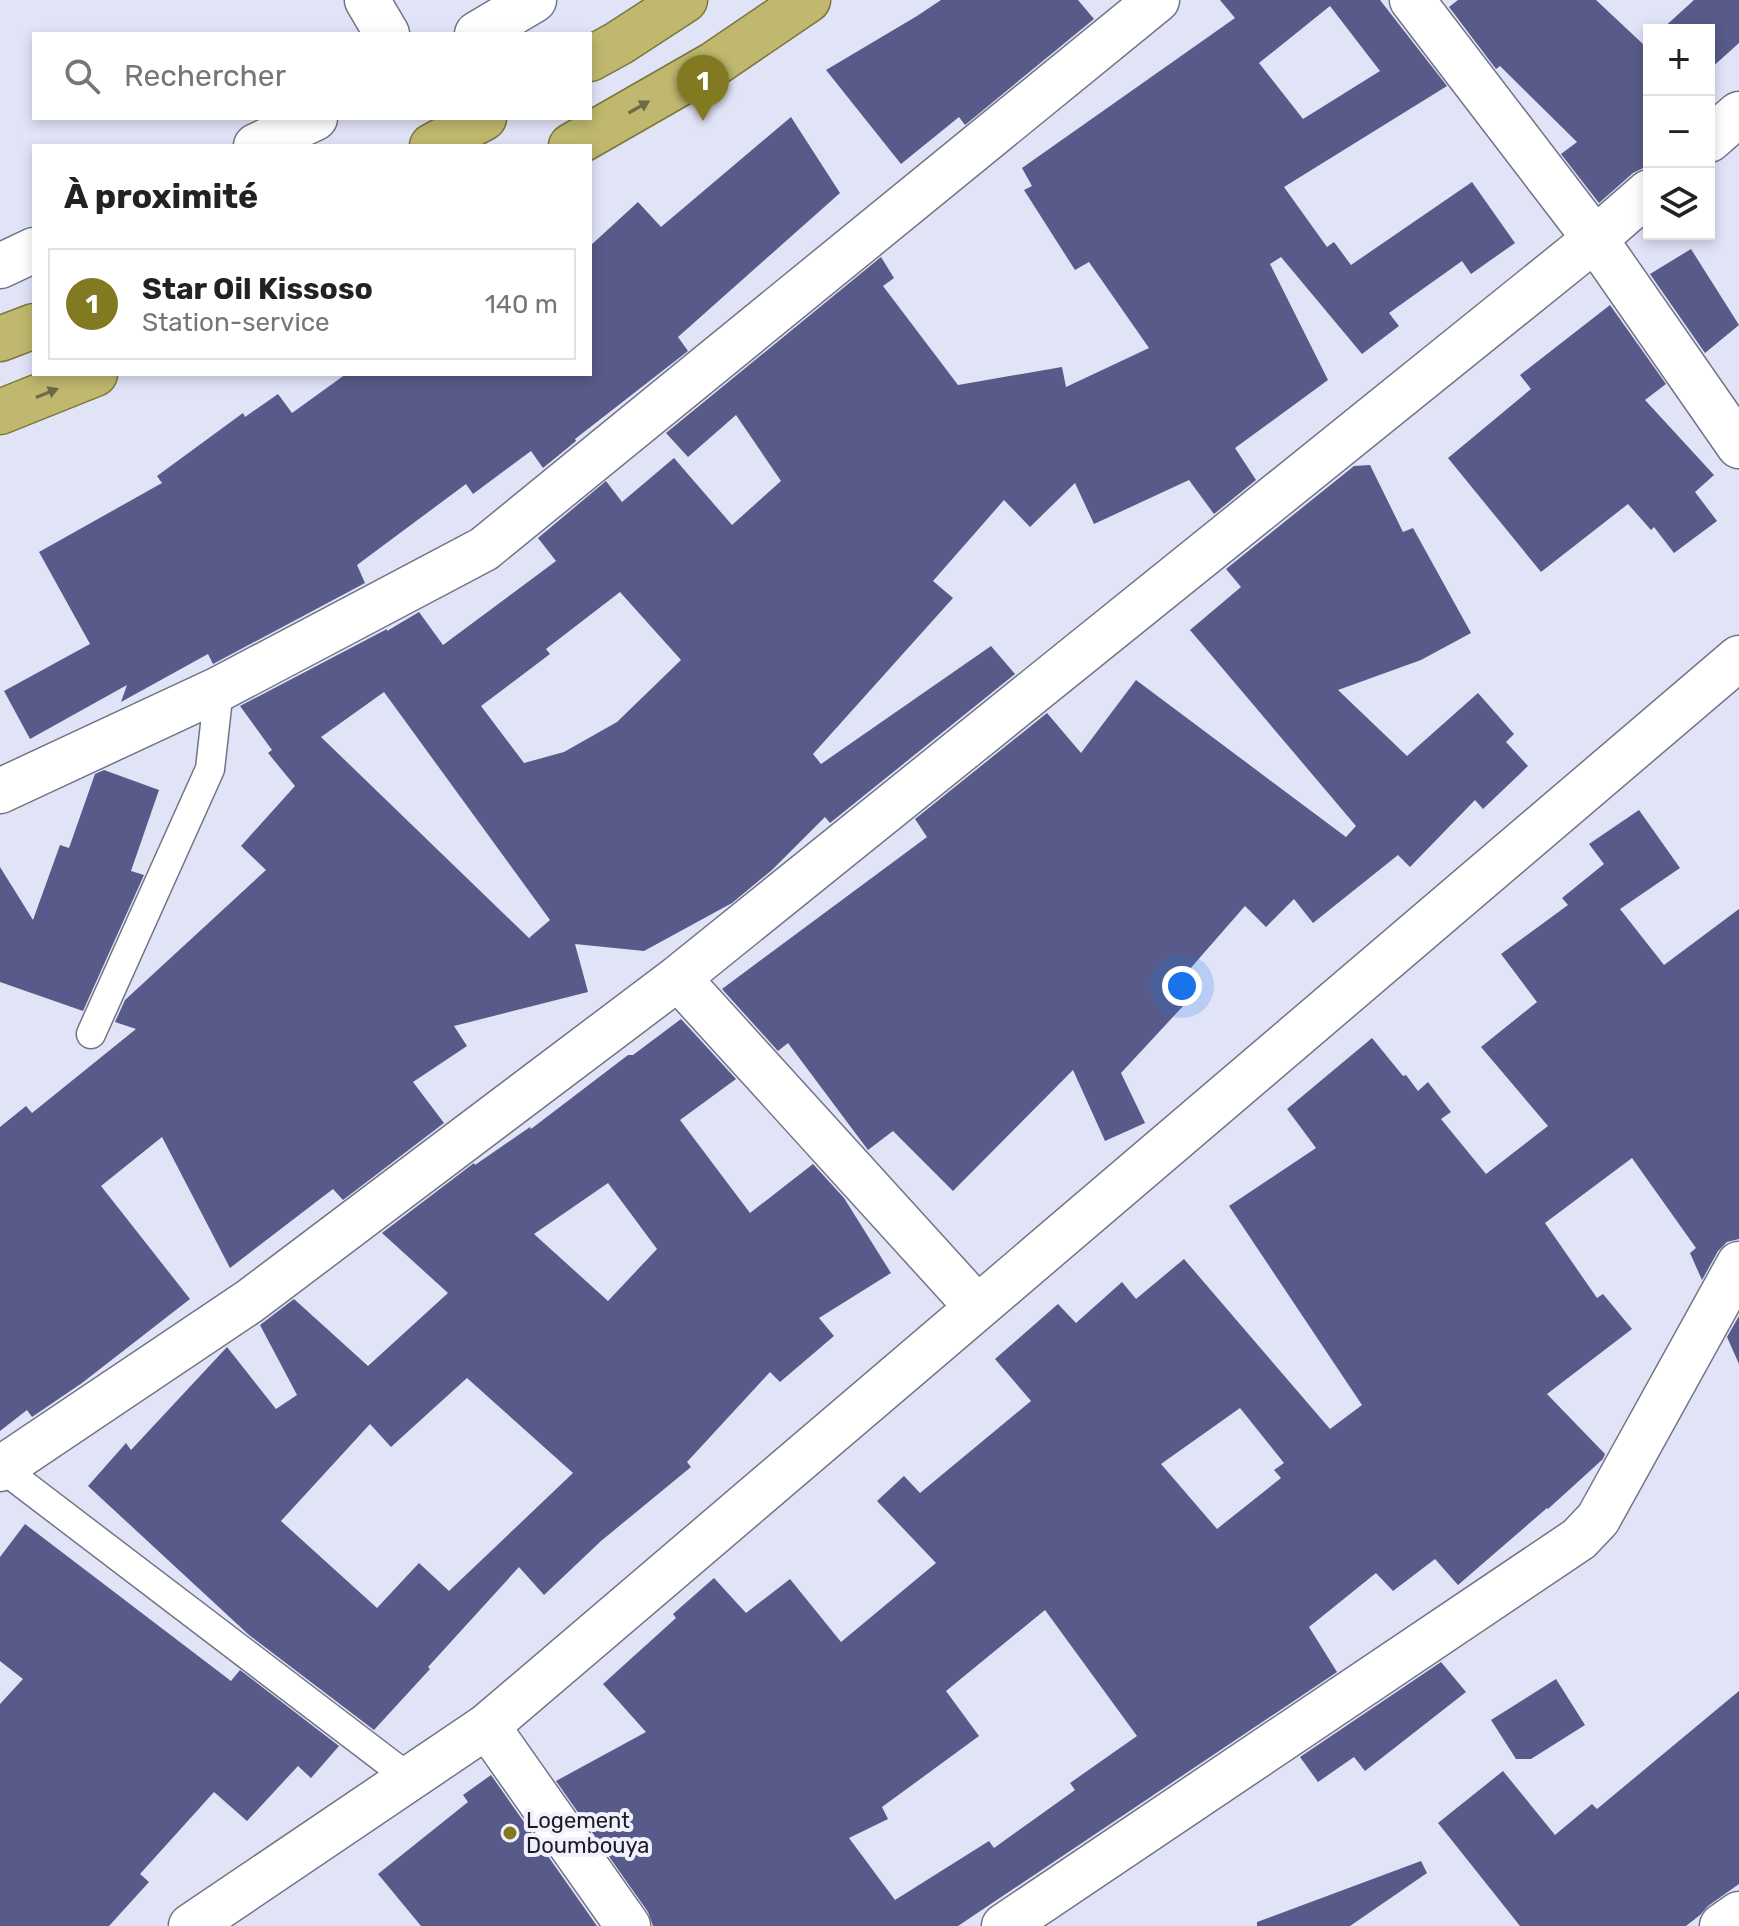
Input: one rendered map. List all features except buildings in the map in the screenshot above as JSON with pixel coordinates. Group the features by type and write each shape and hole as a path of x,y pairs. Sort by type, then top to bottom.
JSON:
{"highway":[{"path":"592,58 685,0"},
{"path":"574,144 714,64 808,0"},
{"path":"436,144 480,120"},
{"path":"0,339 32,327"},
{"path":"0,412 90,376"}],"street":[{"path":"367,0 386,32"},
{"path":"480,32 534,0"},
{"path":"0,791 219,689 484,549 1157,0"},
{"path":"1412,0 1595,239 1739,446"},
{"path":"1715,135 1739,114"},
{"path":"260,144 311,120"},
{"path":"1,1468 250,1301 678,978 1643,197"},
{"path":"0,266 32,251"},
{"path":"191,1926 487,1726 1739,658"},
{"path":"678,978 977,1307"},
{"path":"1004,1926 1579,1539 1598,1519 1739,1264"},
{"path":"487,1726 628,1926"},
{"path":"1722,1926 1739,1914"}],"lane":[{"path":"91,1034 210,769 219,689"},
{"path":"1,1468 409,1778"}],"place":[{"name":"Star Oil Kissoso","path":"703,121"},
{"name":"Logement Doumbouya","path":"510,1833"}]}
